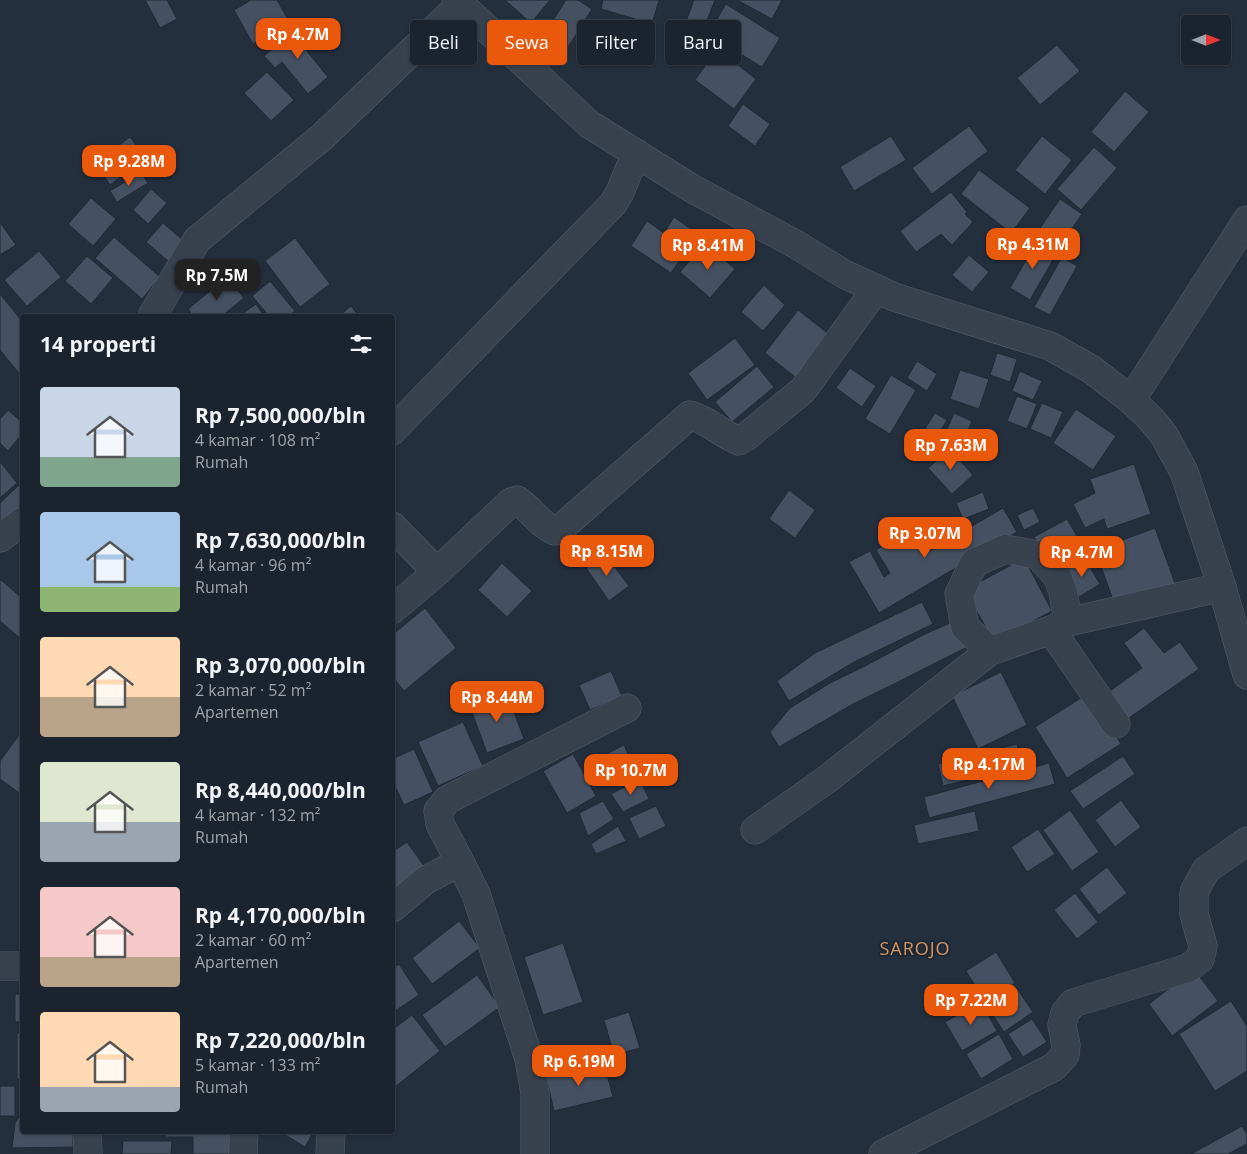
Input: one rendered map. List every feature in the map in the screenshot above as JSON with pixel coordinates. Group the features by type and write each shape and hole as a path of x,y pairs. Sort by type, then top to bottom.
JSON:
{"street":[{"path":"153,314 197,240 322,137 458,2 589,124 693,189 797,244 844,274 894,297 1050,346 1091,369 1131,400 1151,419 1164,435 1175,452 1184,472 1222,587 1247,675"},
{"path":"395,428 613,204 636,153"},
{"path":"1131,400 1247,220"},
{"path":"395,607 437,572 511,502 517,500 525,505 547,528 555,530 561,528 690,415 699,417 729,437 739,441 746,437 803,390 876,289"},
{"path":"0,538 20,523"},
{"path":"395,529 437,572"},
{"path":"990,650 965,627 959,594 974,563 1005,549 1038,555 1057,576 1060,583 1059,626 1116,724"},
{"path":"755,830 826,780 990,650 1059,626 1222,587"},
{"path":"536,1154 536,1093 529,1059 476,894 440,824 438,811 447,800 628,708"},
{"path":"882,1154 1054,1067 1065,1056 1066,1045 1062,1025 1065,1013 1073,1003 1188,968 1200,959 1203,946 1194,914 1194,892 1206,870 1247,840"},
{"path":"395,906 426,880 460,862"},
{"path":"0,966 20,966"},
{"path":"87,1134 88,1154"},
{"path":"243,1154 244,1134"},
{"path":"330,1154 331,1134"}],"building":[{"path":"145,0 167,0 177,19 160,28"},
{"path":"251,0 277,0 290,23 253,44 234,10"},
{"path":"505,0 550,0 533,20 528,20"},
{"path":"566,0 578,0 592,9 585,20 577,20 577,33 567,49 567,20 553,20"},
{"path":"603,0 659,0 653,20 638,20 601,9"},
{"path":"694,0 715,0 707,20 686,20"},
{"path":"737,0 782,0 772,19"},
{"path":"726,4 780,38 762,67 741,54 741,20 716,20"},
{"path":"301,24 312,37 302,45 328,77 308,94 282,62 275,68 264,56"},
{"path":"1057,45 1080,71 1040,105 1017,78"},
{"path":"706,65 738,65 756,79 734,109 695,80"},
{"path":"267,72 294,100 271,121 244,93"},
{"path":"1125,91 1149,112 1114,152 1091,132"},
{"path":"743,104 770,124 755,146 728,126"},
{"path":"969,126 988,151 932,194 912,168"},
{"path":"891,136 906,160 854,191 840,167"},
{"path":"1042,136 1072,160 1045,194 1015,170"},
{"path":"130,137 146,158 110,185 95,163"},
{"path":"1094,147 1117,168 1081,210 1057,189"},
{"path":"979,170 1030,208 1011,233 961,194"},
{"path":"141,172 148,183 117,202 110,191"},
{"path":"151,189 167,203 148,224 133,210"},
{"path":"951,192 967,212 965,214 973,222 952,245 941,234 916,252 900,231"},
{"path":"91,198 116,219 93,246 68,224"},
{"path":"1060,199 1082,214 1060,246 1038,231"},
{"path":"674,217 698,234 671,273 631,246 647,221 664,233"},
{"path":"0,222 16,245 0,255"},
{"path":"163,223 191,247 175,267 146,242"},
{"path":"114,237 160,277 142,299 95,258"},
{"path":"295,238 330,284 300,307 265,261"},
{"path":"1037,241 1057,253 1030,300 1010,288"},
{"path":"705,243 735,269 710,298 680,272"},
{"path":"39,251 61,277 27,306 4,280"},
{"path":"969,255 989,272 972,292 952,275"},
{"path":"87,256 113,278 91,304 65,281"},
{"path":"1062,257 1077,266 1050,315 1034,307"},
{"path":"227,277 244,298 224,314 192,314 188,309"},
{"path":"270,281 295,311 291,314 267,314 252,296"},
{"path":"764,285 785,305 763,331 741,312"},
{"path":"0,294 20,319 20,375 0,350"},
{"path":"256,304 263,314 242,314"},
{"path":"351,306 357,314 341,314"},
{"path":"798,310 834,338 800,381 765,353"},
{"path":"735,338 755,365 707,400 688,373"},
{"path":"997,353 1017,359 1010,382 990,375"},
{"path":"917,361 937,374 927,391 907,378"},
{"path":"757,366 774,387 732,422 715,402"},
{"path":"850,368 876,386 862,407 836,388"},
{"path":"960,370 989,379 979,409 950,399"},
{"path":"1020,371 1042,381 1033,400 1012,391"},
{"path":"891,375 916,390 890,434 865,419"},
{"path":"1017,396 1037,404 1027,429 1007,421"},
{"path":"1042,403 1063,412 1051,438 1030,429"},
{"path":"1076,409 1116,436 1093,470 1053,443"},
{"path":"8,410 20,420 20,436 8,451 0,443 0,419"},
{"path":"935,413 947,420 935,440 923,432"},
{"path":"954,413 972,421 963,442 945,434"},
{"path":"950,449 973,475 952,494 928,468"},
{"path":"0,464 17,483 0,498"},
{"path":"1134,464 1151,514 1107,529 1104,519 1085,528 1073,504 1095,493 1090,479"},
{"path":"20,484 20,514 0,533 0,503"},
{"path":"789,490 815,510 795,538 769,519"},
{"path":"983,492 989,509 963,519 956,503"},
{"path":"1003,508 1017,532 879,613 849,562 870,551 884,577 890,573 876,550 914,526 929,551"},
{"path":"1033,508 1040,522 1024,530 1017,515"},
{"path":"1067,519 1077,536 1044,554 1034,537"},
{"path":"1155,528 1177,589 1117,611 1095,550"},
{"path":"605,554 629,586 609,601 586,568"},
{"path":"1024,558 1052,611 994,642 965,590"},
{"path":"1085,559 1100,584 1079,597 1063,572"},
{"path":"502,563 532,591 507,617 478,590"},
{"path":"0,579 20,596 20,638 0,621"},
{"path":"922,602 933,624 854,662 789,701 777,681 815,653"},
{"path":"425,608 456,648 404,691 395,680 395,633"},
{"path":"957,620 969,646 853,704 779,747 770,732 790,708 830,683 925,634"},
{"path":"1144,628 1164,653 1180,642 1199,669 1126,720 1107,693 1142,668 1124,643"},
{"path":"611,671 622,696 590,710 579,685"},
{"path":"1001,672 1027,725 978,749 952,696"},
{"path":"507,693 524,739 487,753 470,707"},
{"path":"1089,693 1121,744 1067,778 1035,727"},
{"path":"463,722 483,766 438,786 418,742"},
{"path":"19,735 20,794 0,779 0,761"},
{"path":"1017,744 1023,767 943,786 938,764"},
{"path":"624,745 636,772 606,787 592,761"},
{"path":"414,749 433,792 404,805 395,786 395,758"},
{"path":"573,754 596,796 567,813 543,771"},
{"path":"1123,756 1135,774 1083,809 1070,791"},
{"path":"1049,763 1055,784 929,818 924,797"},
{"path":"640,779 649,799 623,812 611,794"},
{"path":"1121,800 1141,827 1115,847 1095,820"},
{"path":"603,801 614,819 588,836 579,813"},
{"path":"656,806 666,826 639,839 629,818"},
{"path":"1070,810 1099,852 1072,871 1043,830"},
{"path":"975,811 979,831 918,844 914,825"},
{"path":"618,826 626,841 596,854 591,844"},
{"path":"1038,829 1055,854 1027,872 1011,847"},
{"path":"407,842 429,873 395,898 395,850"},
{"path":"1107,867 1127,893 1099,915 1079,889"},
{"path":"1075,893 1098,922 1077,939 1054,910"},
{"path":"459,921 480,948 432,984 412,958"},
{"path":"563,943 583,1002 543,1015 524,957"},
{"path":"996,952 1015,983 985,1002 966,971"},
{"path":"399,964 419,995 395,1011 395,967"},
{"path":"1194,969 1218,1001 1172,1036 1149,1004"},
{"path":"477,975 500,1007 445,1047 422,1015"},
{"path":"1016,987 1033,1012 1004,1032 987,1006"},
{"path":"15,994 20,994 20,1022 15,1022"},
{"path":"1231,1001 1247,1026 1247,1071 1215,1091 1179,1034"},
{"path":"981,1002 997,1031 962,1051 945,1022"},
{"path":"629,1012 640,1048 614,1055 604,1020"},
{"path":"412,1015 440,1051 395,1087 395,1028"},
{"path":"1032,1019 1047,1042 1023,1057 1008,1034"},
{"path":"17,1033 20,1033 20,1079 17,1079"},
{"path":"999,1034 1013,1059 981,1079 966,1054"},
{"path":"604,1062 613,1097 554,1111 546,1076"},
{"path":"0,1086 15,1086 15,1116 0,1116"},
{"path":"20,1115 20,1134 73,1134 73,1147 12,1148 15,1123"},
{"path":"1242,1126 1247,1134 1247,1144 1228,1154 1191,1154"},
{"path":"165,1134 236,1134 237,1154 193,1154 193,1137 165,1137"},
{"path":"284,1134 312,1134 305,1147"},
{"path":"123,1141 172,1141 171,1154 122,1154"}],"district":[{"name":"SAROJO","path":"915,949"}]}
